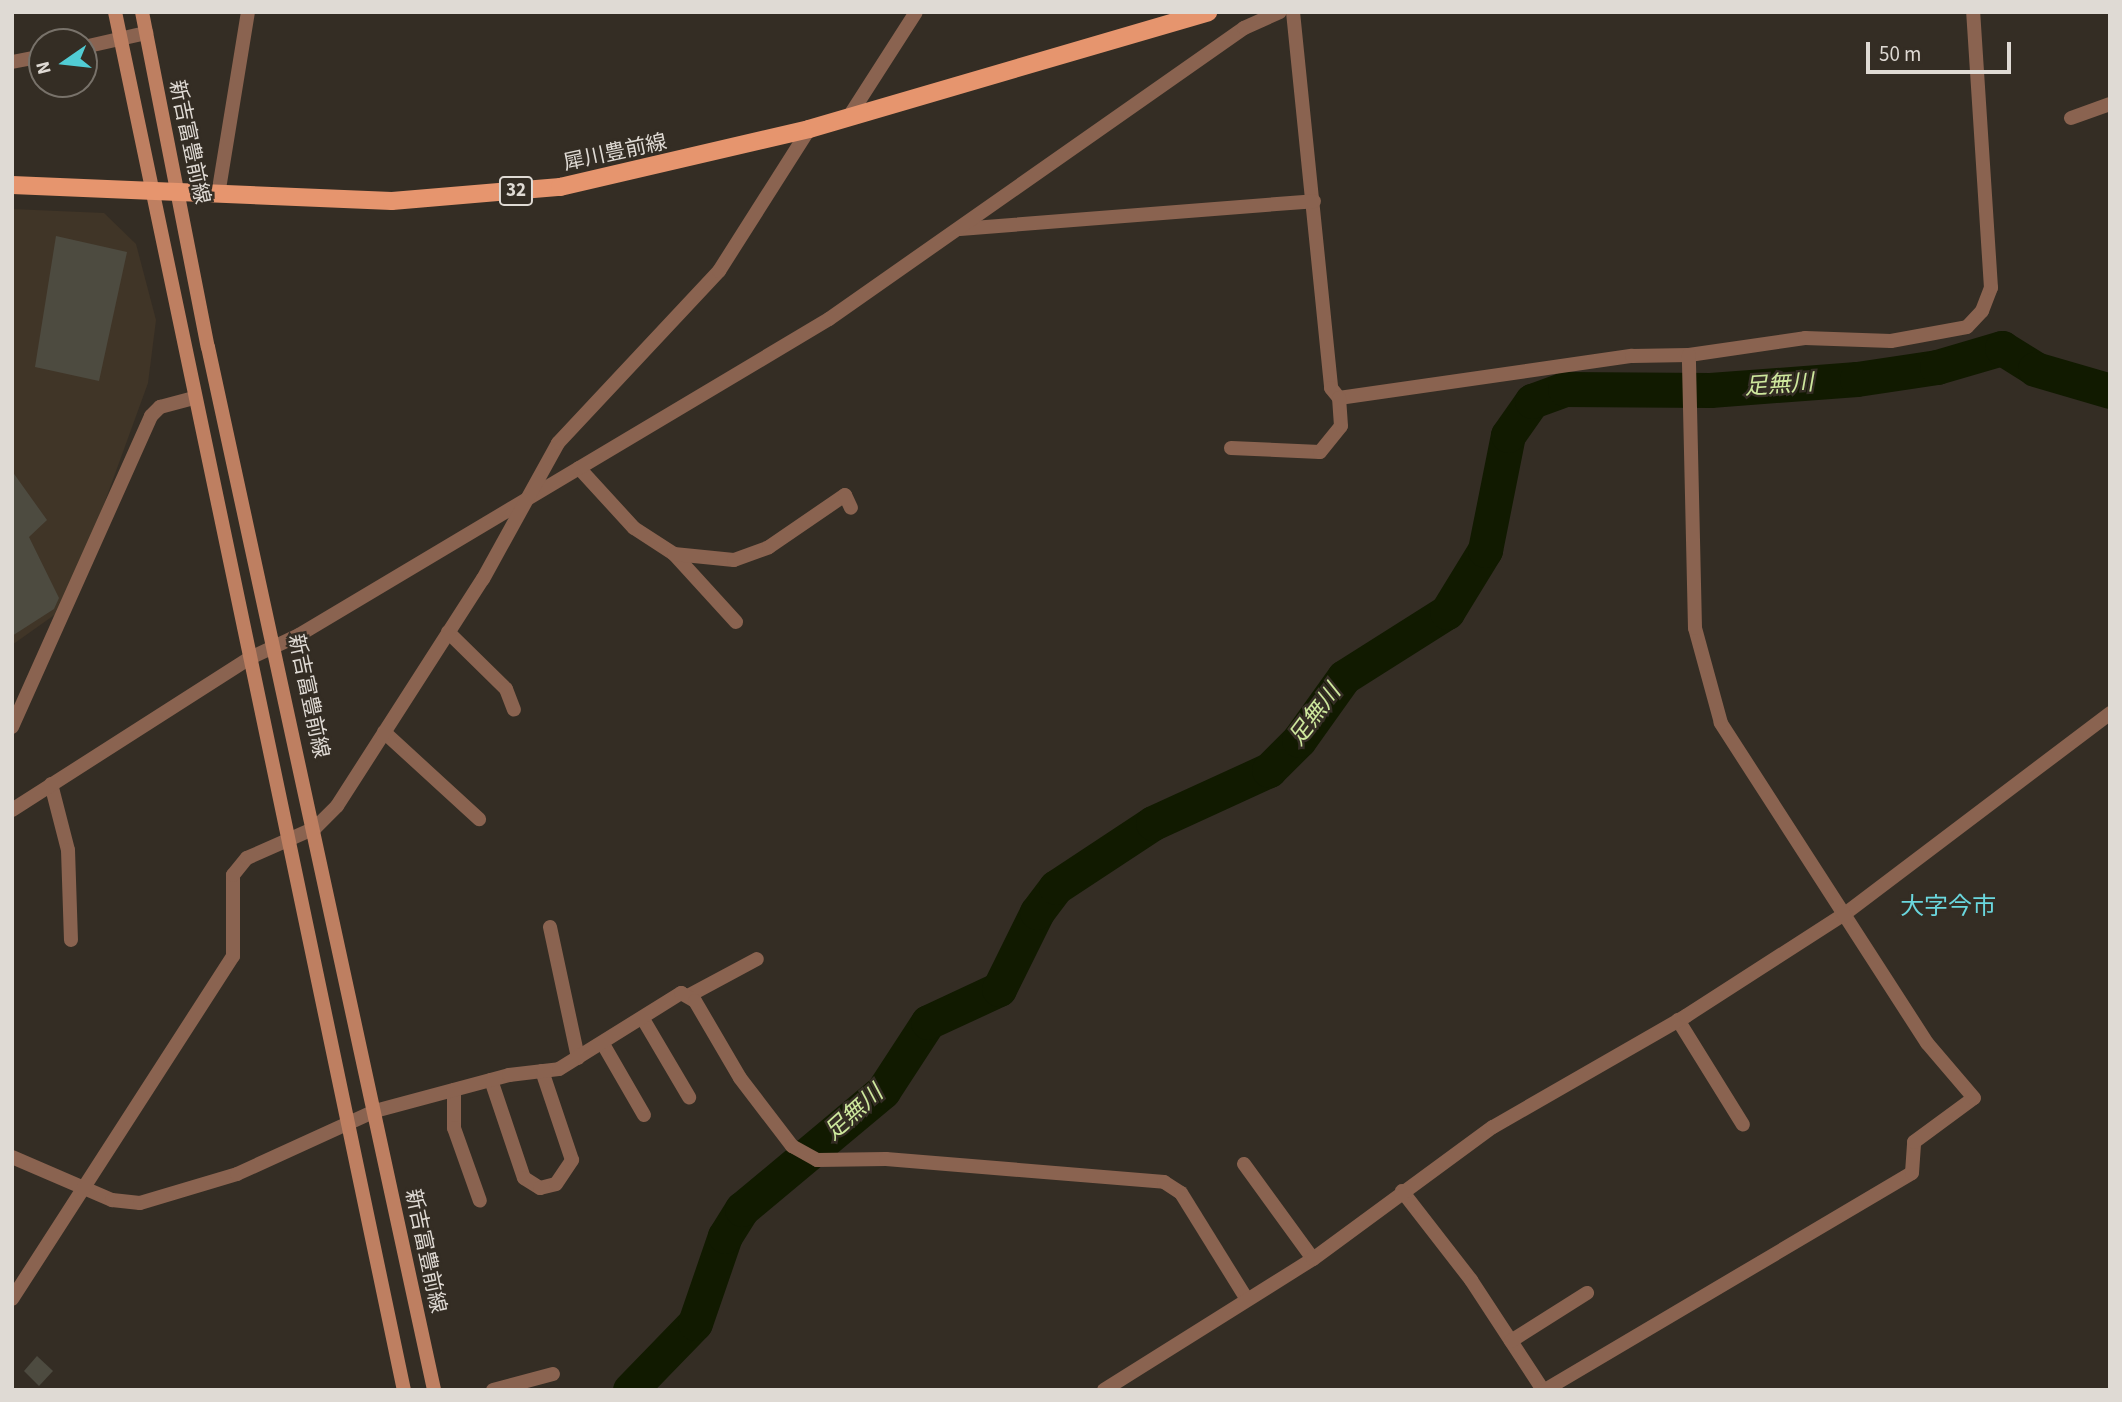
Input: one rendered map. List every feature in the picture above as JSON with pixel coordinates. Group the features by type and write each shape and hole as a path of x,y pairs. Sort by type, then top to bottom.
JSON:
{"main road":[{"path":"115,12 194,398 350,1120 404,1390"},
{"name":"新吉富豊前線","path":"142,12 433,1390"},
{"name":"犀川豊前線","path":"12,185 153,194 392,201 548,188 650,169 809,129 1208,12"}],"street":[{"path":"218,195 248,12"},
{"path":"850,115 916,12"},
{"path":"12,810 250,658 276,646 829,319 1244,27 1280,12"},
{"path":"1231,448 1321,453 1341,426 1339,398 1331,388 1293,12"},
{"path":"1339,398 1632,356 1689,355 1805,338 1856,344 1960,331 1982,311 1990,275 1973,12"},
{"path":"98,44 146,33"},
{"path":"2071,118 2110,104"},
{"path":"12,1299 88,1188 233,956 233,875 247,858 315,828 337,806 449,632 558,443 719,271 809,129"},
{"path":"959,229 1314,201"},
{"path":"1402,1191 1544,1390 1912,1173 1914,1142 1974,1098 1927,1043 1846,913 1721,723 1704,672 1695,628 1689,355"},
{"path":"12,727 151,416 160,407 194,398"},
{"path":"579,468 634,528 674,555 736,622"},
{"path":"674,555 734,560 769,547 845,495 851,508"},
{"path":"449,632 506,689 514,710"},
{"path":"1104,1390 1246,1298 1313,1259 1402,1191 1493,1127 1678,1020 1846,913 2110,713"},
{"path":"384,732 479,819"},
{"path":"51,784 68,850 71,940"},
{"path":"550,927 578,1058"},
{"path":"688,996 757,959"},
{"path":"12,1157 112,1200 139,1203 237,1174 350,1120 375,1111 491,1080 542,1071 578,1058 681,993 688,996 775,1128 800,1151 817,1160 886,1159 1164,1182 1181,1193 1246,1298"},
{"path":"643,1019 689,1097"},
{"path":"1678,1020 1744,1125"},
{"path":"603,1044 644,1115"},
{"path":"491,1080 524,1178 540,1188 556,1184 572,1160 542,1071"},
{"path":"454,1090 454,1128 480,1201"},
{"path":"1244,1164 1313,1259"},
{"path":"1511,1341 1587,1293"},
{"path":"494,1390 554,1374"}],"shaded area":[{"path":"12,209 104,213 136,244 156,320 148,383 67,606 12,645"}],"building":[{"path":"56,236 127,252 99,381 35,367"},
{"path":"12,471 47,520 29,537 59,598 54,609 12,636"},
{"path":"37,1356 53,1371 39,1386 24,1371"}],"waterway":[{"name":"足無川","path":"630,1390 695,1323 725,1236 742,1209 883,1091 928,1022 999,989 1037,912 1056,887 1153,823 1269,770 1299,740 1344,677 1447,612 1485,550 1508,435 1532,401 1565,389 1710,390 1857,379 1937,367 2002,348 2035,369 2110,391"}],"district":[{"name":"大字今市","path":"1948,907"}]}
